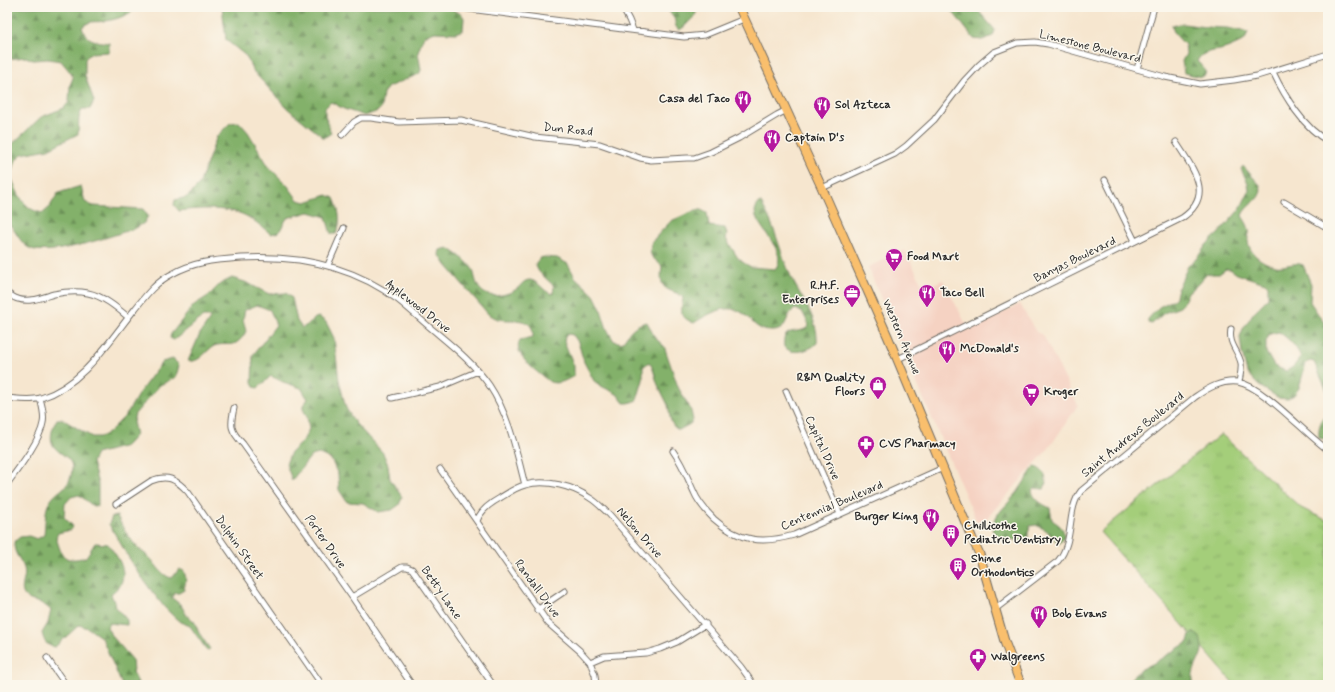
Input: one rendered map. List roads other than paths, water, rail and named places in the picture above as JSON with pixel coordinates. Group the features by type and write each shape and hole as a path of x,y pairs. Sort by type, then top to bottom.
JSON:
{"main road":[{"name":"Western Avenue","path":"739,7 787,110 898,359 979,554 1004,643 1021,685"}],"street":[{"path":"622,7 629,20 632,30"},
{"path":"1137,69 1154,7"},
{"path":"462,8 684,37 705,35 744,18"},
{"name":"Limestone Boulevard","path":"822,188 895,154 906,146 934,120 964,81 979,65 994,52 1010,45 1024,42 1048,44 1165,77 1200,84 1234,80 1273,72 1328,54"},
{"path":"1273,72 1291,104 1308,124 1328,141"},
{"name":"Dun Road","path":"342,135 354,122 361,118 399,122 461,120 535,136 600,144 640,158 651,160 694,158 711,152 739,138 787,110"},
{"name":"Banyas Boulevard","path":"898,359 1182,218 1190,212 1197,201 1200,190 1196,174 1176,142"},
{"path":"1105,180 1135,241"},
{"path":"1284,202 1328,228"},
{"path":"328,266 344,228"},
{"name":"Applewood Drive","path":"7,398 20,400 40,398 68,385 89,365 156,284 170,274 188,266 208,260 265,257 304,260 328,266 369,282 397,300 461,354 478,371 489,384 500,404 510,429 525,485"},
{"path":"7,293 18,299 28,301 55,294 71,292 88,293 100,297 128,317"},
{"path":"1231,329 1231,342 1241,364 1239,382 1256,390 1320,445 1328,450"},
{"path":"392,398 440,387 478,371"},
{"name":"Saint Andrews Boulevard","path":"994,610 1064,554 1075,500 1081,490 1203,391 1220,384 1239,382"},
{"name":"Capital Drive","path":"786,391 840,514"},
{"path":"7,484 34,445 41,430 43,423 43,412 40,398"},
{"name":"Porter Drive","path":"234,408 230,423 235,436 243,444 352,597 412,685"},
{"name":"Centennial Boulevard","path":"673,451 681,462 694,493 710,515 729,531 753,540 782,538 794,535 943,468"},
{"name":"Randall Drive","path":"440,469 537,610 548,623 580,651 590,662 595,675 596,685"},
{"name":"Dolphin Street","path":"116,504 157,478 170,478 181,484 322,685"},
{"name":"Nelson Drive","path":"477,521 479,516 494,502 513,490 525,485 544,483 561,486 578,491 592,499 609,514 706,624 742,666 754,685"},
{"name":"Betty Lane","path":"352,597 402,567 412,569 494,685"},
{"path":"537,610 565,591"},
{"path":"590,662 604,656 646,653 660,649 677,642 706,624"},
{"path":"47,658 66,685"}],"place":[{"name":"Casa del Taco","path":"743,114"},
{"name":"Sol Azteca","path":"822,120"},
{"name":"Captain D's","path":"772,153"},
{"name":"Food Mart","path":"894,272"},
{"name":"R.H.F. Enterprises","path":"852,308"},
{"name":"Taco Bell","path":"927,308"},
{"name":"McDonald's","path":"947,364"},
{"name":"R&M Quality Floors","path":"878,400"},
{"name":"Kroger","path":"1031,407"},
{"name":"CVS Pharmacy","path":"866,459"},
{"name":"Burger King","path":"931,532"},
{"name":"Chillicothe Pediatric Dentistry","path":"951,548"},
{"name":"Shine Orthodontics","path":"958,581"},
{"name":"Bob Evans","path":"1039,629"},
{"name":"Walgreens","path":"978,672"}]}
